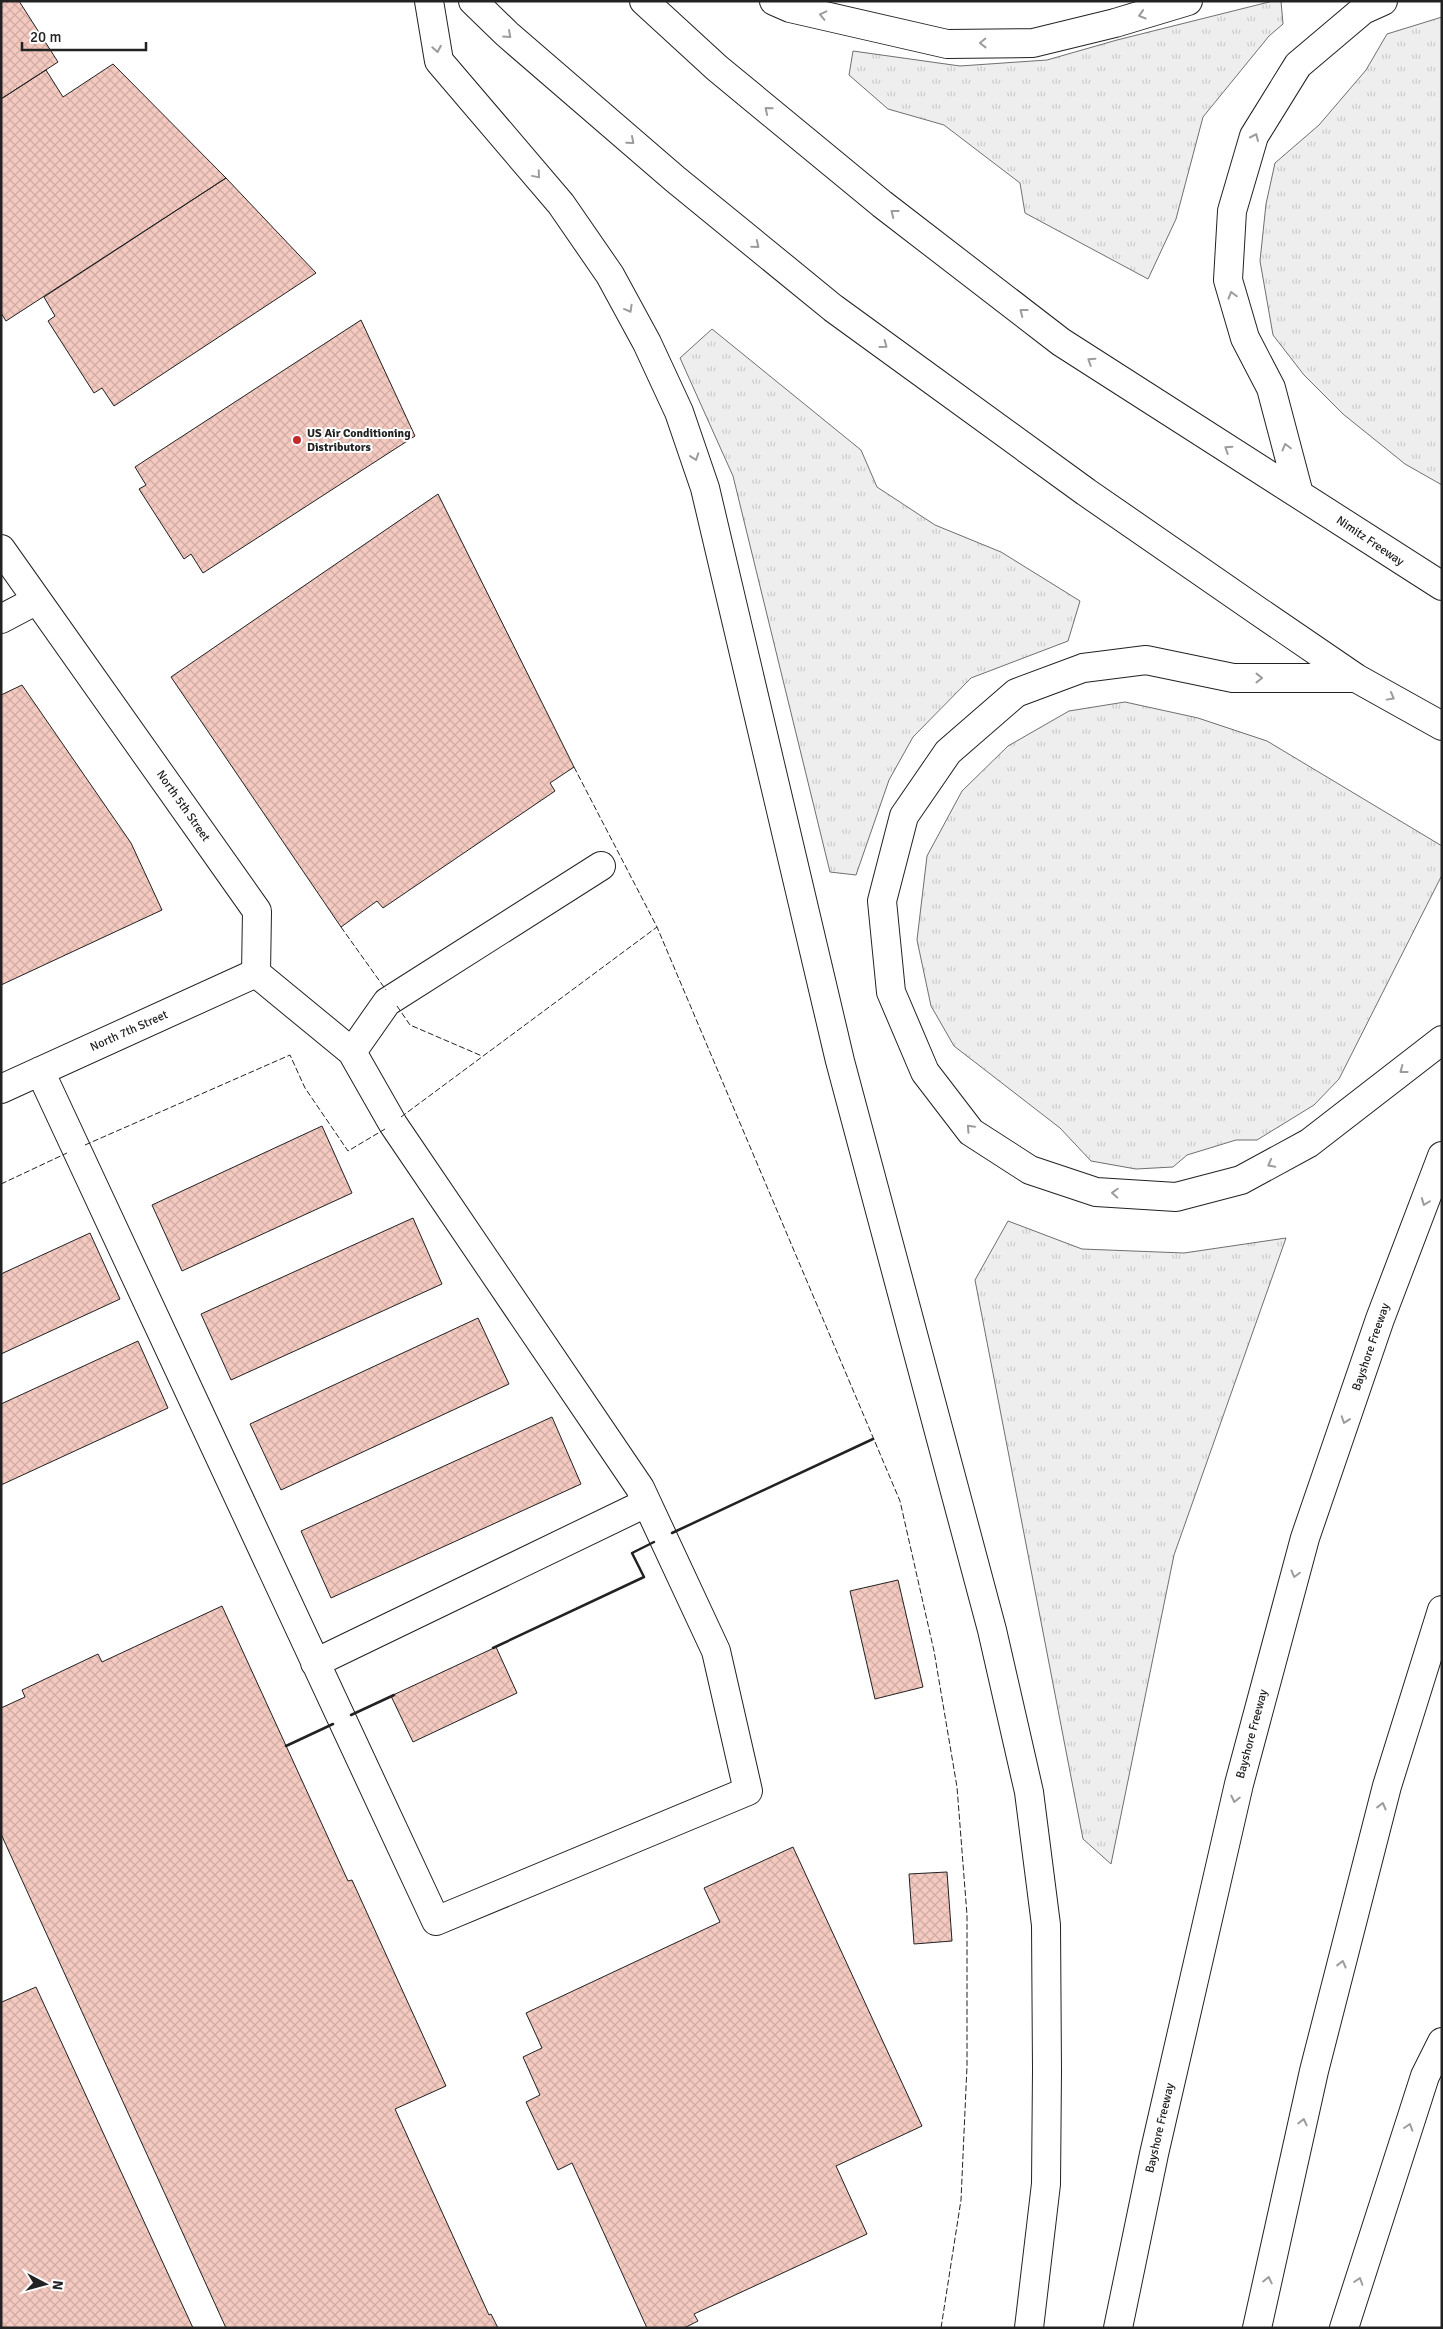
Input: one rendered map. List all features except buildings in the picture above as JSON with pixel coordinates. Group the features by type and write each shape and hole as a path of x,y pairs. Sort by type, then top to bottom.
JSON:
{"main road":[{"path":"429,1 439,61 561,204 610,275 647,343 679,412 705,488 840,1062 992,1630 1029,1792 1046,1925 1047,2070 1046,2184 1029,2328"},
{"path":"473,1 507,34 668,173 833,308 1086,492 1356,678 1442,726"},
{"name":"Nimitz Freeway","path":"644,1 717,68 882,204 1061,342 1299,494 1410,568 1442,586"},
{"path":"774,1 790,8 947,44 1033,43 1115,23 1188,1"},
{"path":"1299,494 1270,388 1245,338 1228,280 1232,211 1254,136 1298,65 1363,10 1384,1"},
{"name":"North 5th Street","path":"1,549 257,911 256,973"},
{"path":"1,619 37,600"},
{"path":"1356,678 1233,678 1146,660 1083,668 1016,692 948,752 904,816 882,901 891,992 925,1072 972,1132 1030,1170 1096,1192 1176,1197 1241,1180 1310,1144 1442,1040"},
{"path":"352,1052 387,1002 601,866"},
{"path":"40,1071 436,1922 748,1791 716,1651 640,1488 393,1124 352,1052 256,973"},
{"name":"North 7th Street","path":"1,1088 256,973"},
{"name":"Bayshore Freeway","path":"1118,2328 1154,2154 1239,1784 1302,1548 1377,1328 1442,1156"},
{"path":"315,1663 646,1503"},
{"path":"1257,2328 1314,2071 1387,1786 1442,1610"},
{"path":"1344,2328 1426,2076 1442,2042"}],"green space":[{"path":"1273,1 1281,1 1283,24 1269,36 1203,117 1176,219 1148,279 1025,213 1020,183 944,125 888,109 849,75 853,51 960,66 1047,60 1117,40"},
{"path":"1442,17 1442,485 1405,464 1343,414 1304,375 1273,335 1260,261 1266,204 1275,163 1319,125 1366,70 1387,34"},
{"path":"712,329 861,450 877,487 935,525 1001,552 1080,601 1068,641 971,678 913,737 889,780 856,875 830,872 733,476 680,358"},
{"path":"1125,702 1198,718 1267,741 1442,846 1442,875 1339,1079 1314,1105 1257,1140 1236,1140 1187,1155 1173,1167 1136,1169 1091,1161 1060,1128 954,1046 931,1006 917,940 927,856 962,791 1008,746 1069,711"},
{"path":"1008,1221 1082,1249 1184,1253 1286,1238 1174,1555 1111,1864 1083,1839 975,1280"}],"fence":[{"path":"574,767 657,927 900,1501 934,1651 957,1787 967,1915 967,2066 961,2200 941,2328"},
{"path":"341,927 386,990"},
{"path":"401,1117 657,927"},
{"path":"397,1006 410,1025 482,1056"},
{"path":"85,1145 290,1055 305,1088 348,1151 385,1129"},
{"path":"1,1184 67,1153"}],"wall":[{"path":"672,1533 873,1439"},
{"path":"493,1648 644,1577 632,1553 654,1542"},
{"path":"351,1715 394,1695"},
{"path":"286,1746 333,1724"}],"place":[{"name":"US Air Conditioning Distributors","path":"297,440"}]}
